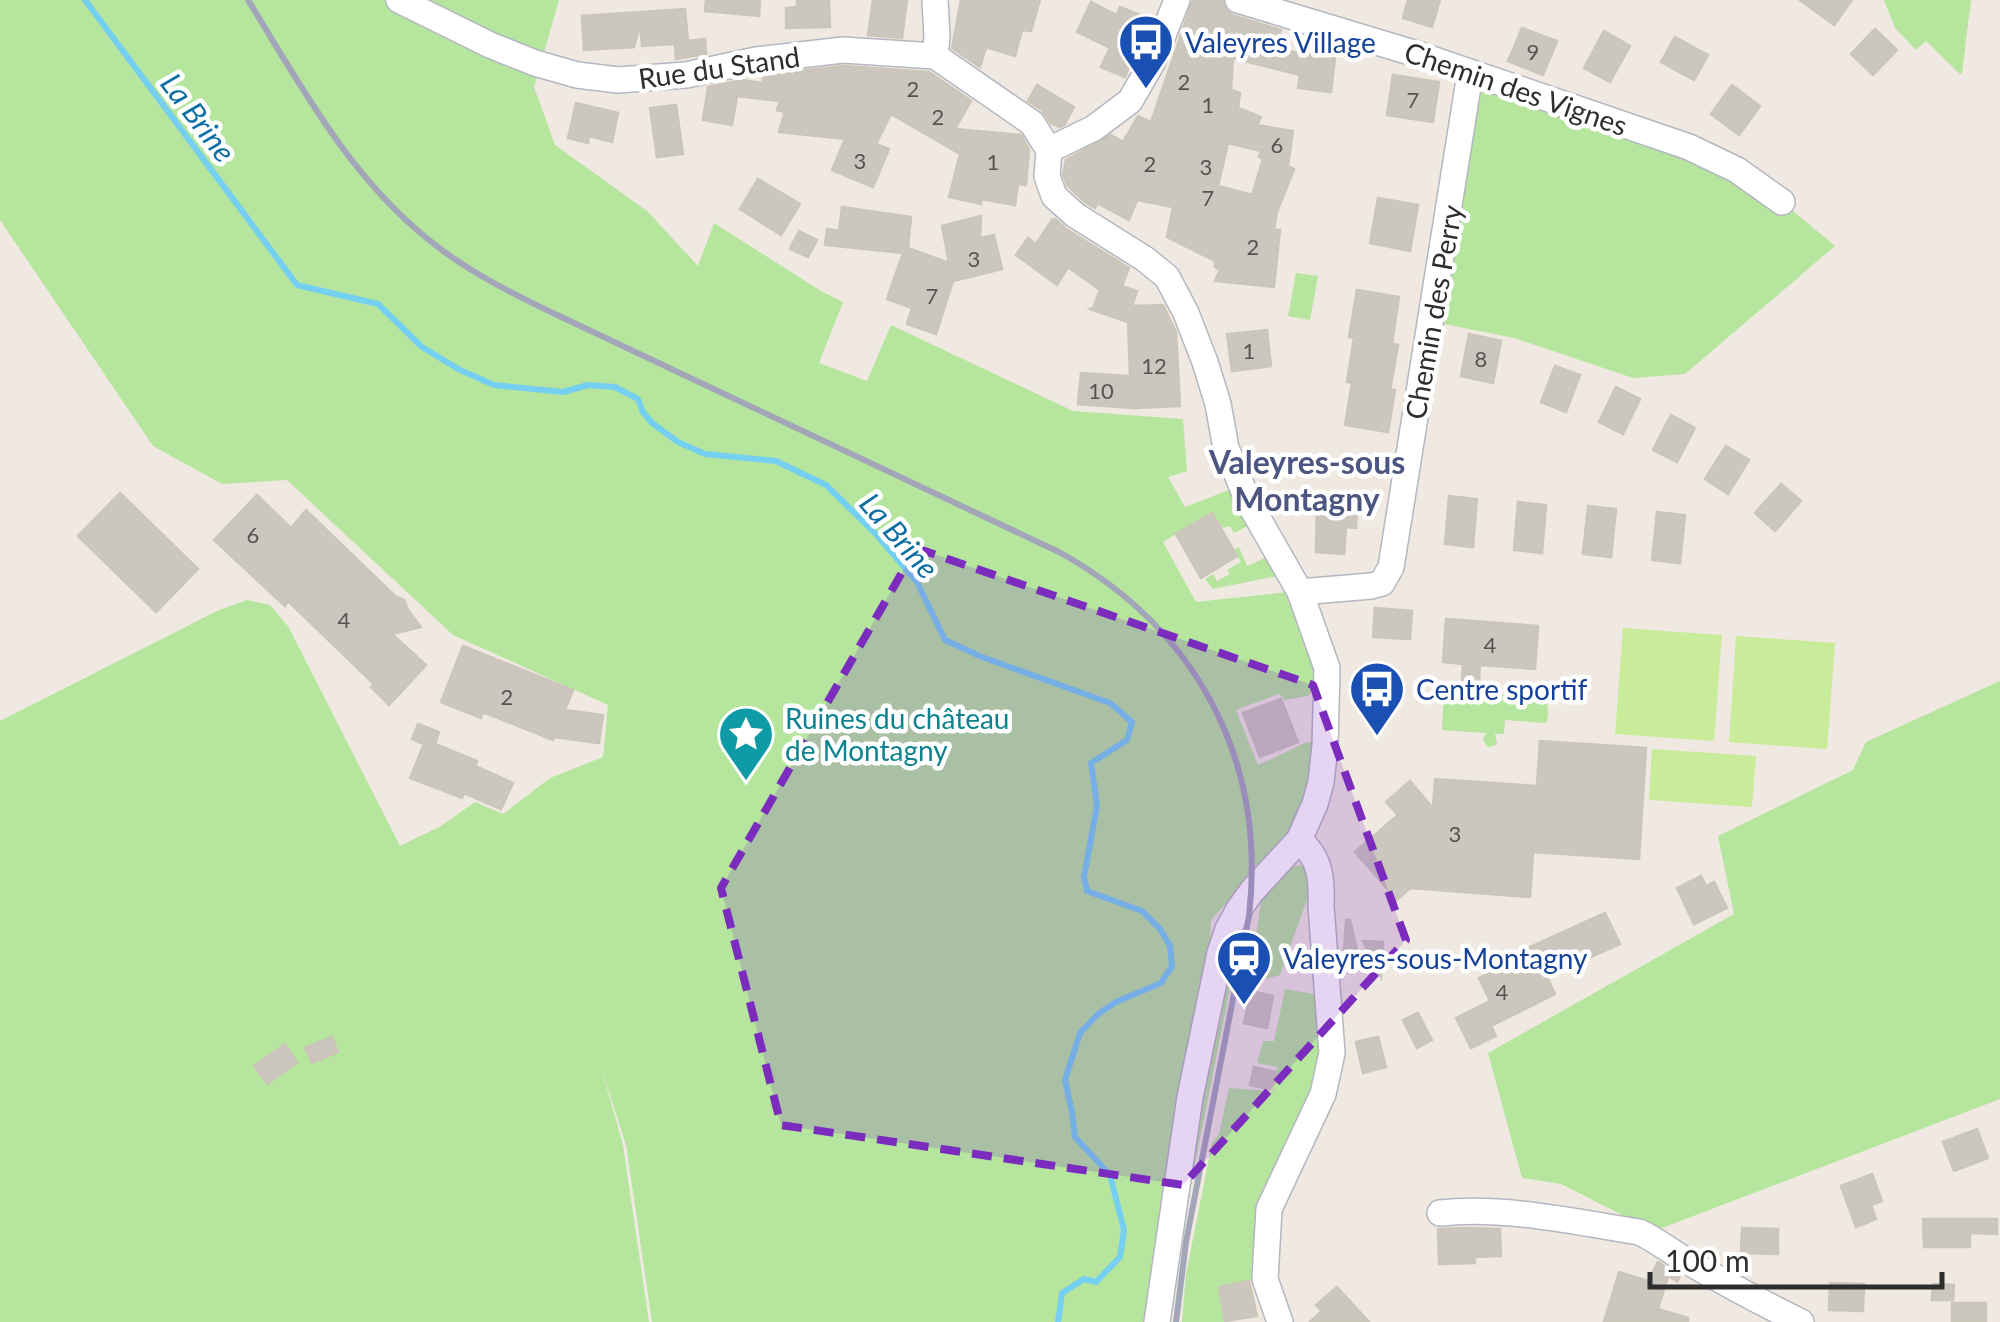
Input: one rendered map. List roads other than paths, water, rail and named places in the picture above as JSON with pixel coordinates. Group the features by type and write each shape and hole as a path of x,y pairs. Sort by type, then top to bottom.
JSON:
{"street":[{"name":"Rue du Stand","path":"399,0 490,45 577,76 618,80 686,75 756,60 843,50 935,56"},
{"path":"935,0 935,56 1032,123 1049,150 1047,176 1054,196 1075,215 1168,277 1205,362 1226,448 1248,500 1300,592 1327,668 1325,746 1315,804 1298,840 1239,909 1220,953 1190,1096 1156,1322"},
{"path":"1049,150 1094,128 1130,101 1157,51 1177,0"},
{"name":"Chemin des Vignes","path":"1238,0 1420,55 1689,147 1737,170 1782,202"},
{"name":"Chemin des Perry","path":"1300,592 1382,583 1391,567 1470,74"},
{"path":"1280,1322 1264,1279 1269,1209 1323,1094 1332,1052 1322,883 1316,860 1298,840"},
{"path":"1440,1213 1468,1210 1639,1232 1750,1298 1801,1322"}],"waterway":[{"name":"La Brine","path":"85,0 297,285 378,304 422,347 494,385 563,392 588,385 615,387 638,399 652,423 678,442 705,454 776,461 826,485 917,582 945,640 1110,703 1132,722 1127,740 1091,763 1097,806 1084,877 1087,891 1142,911 1160,929 1170,946 1172,966 1161,983 1116,1002 1080,1033 1065,1080 1075,1137 1110,1175 1124,1230 1120,1257 1096,1282 1084,1279 1062,1293 1058,1322"}],"railway":[{"path":"248,0 307,97 351,159 400,215 444,251 539,306 1059,552 1107,583 1149,619 1184,659 1212,704 1233,752 1246,804 1252,858 1249,916 1186,1242 1176,1322"}],"place":[{"name":"Valeyres Village","path":"1146,91"},
{"name":"Centre sportif","path":"1377,738"},
{"name":"Ruines du château de Montagny","path":"746,783"},
{"name":"Valeyres-sous-Montagny","path":"1244,1007"}],"district":[{"name":"Valeyres-sous Montagny","path":"1307,480"}]}
